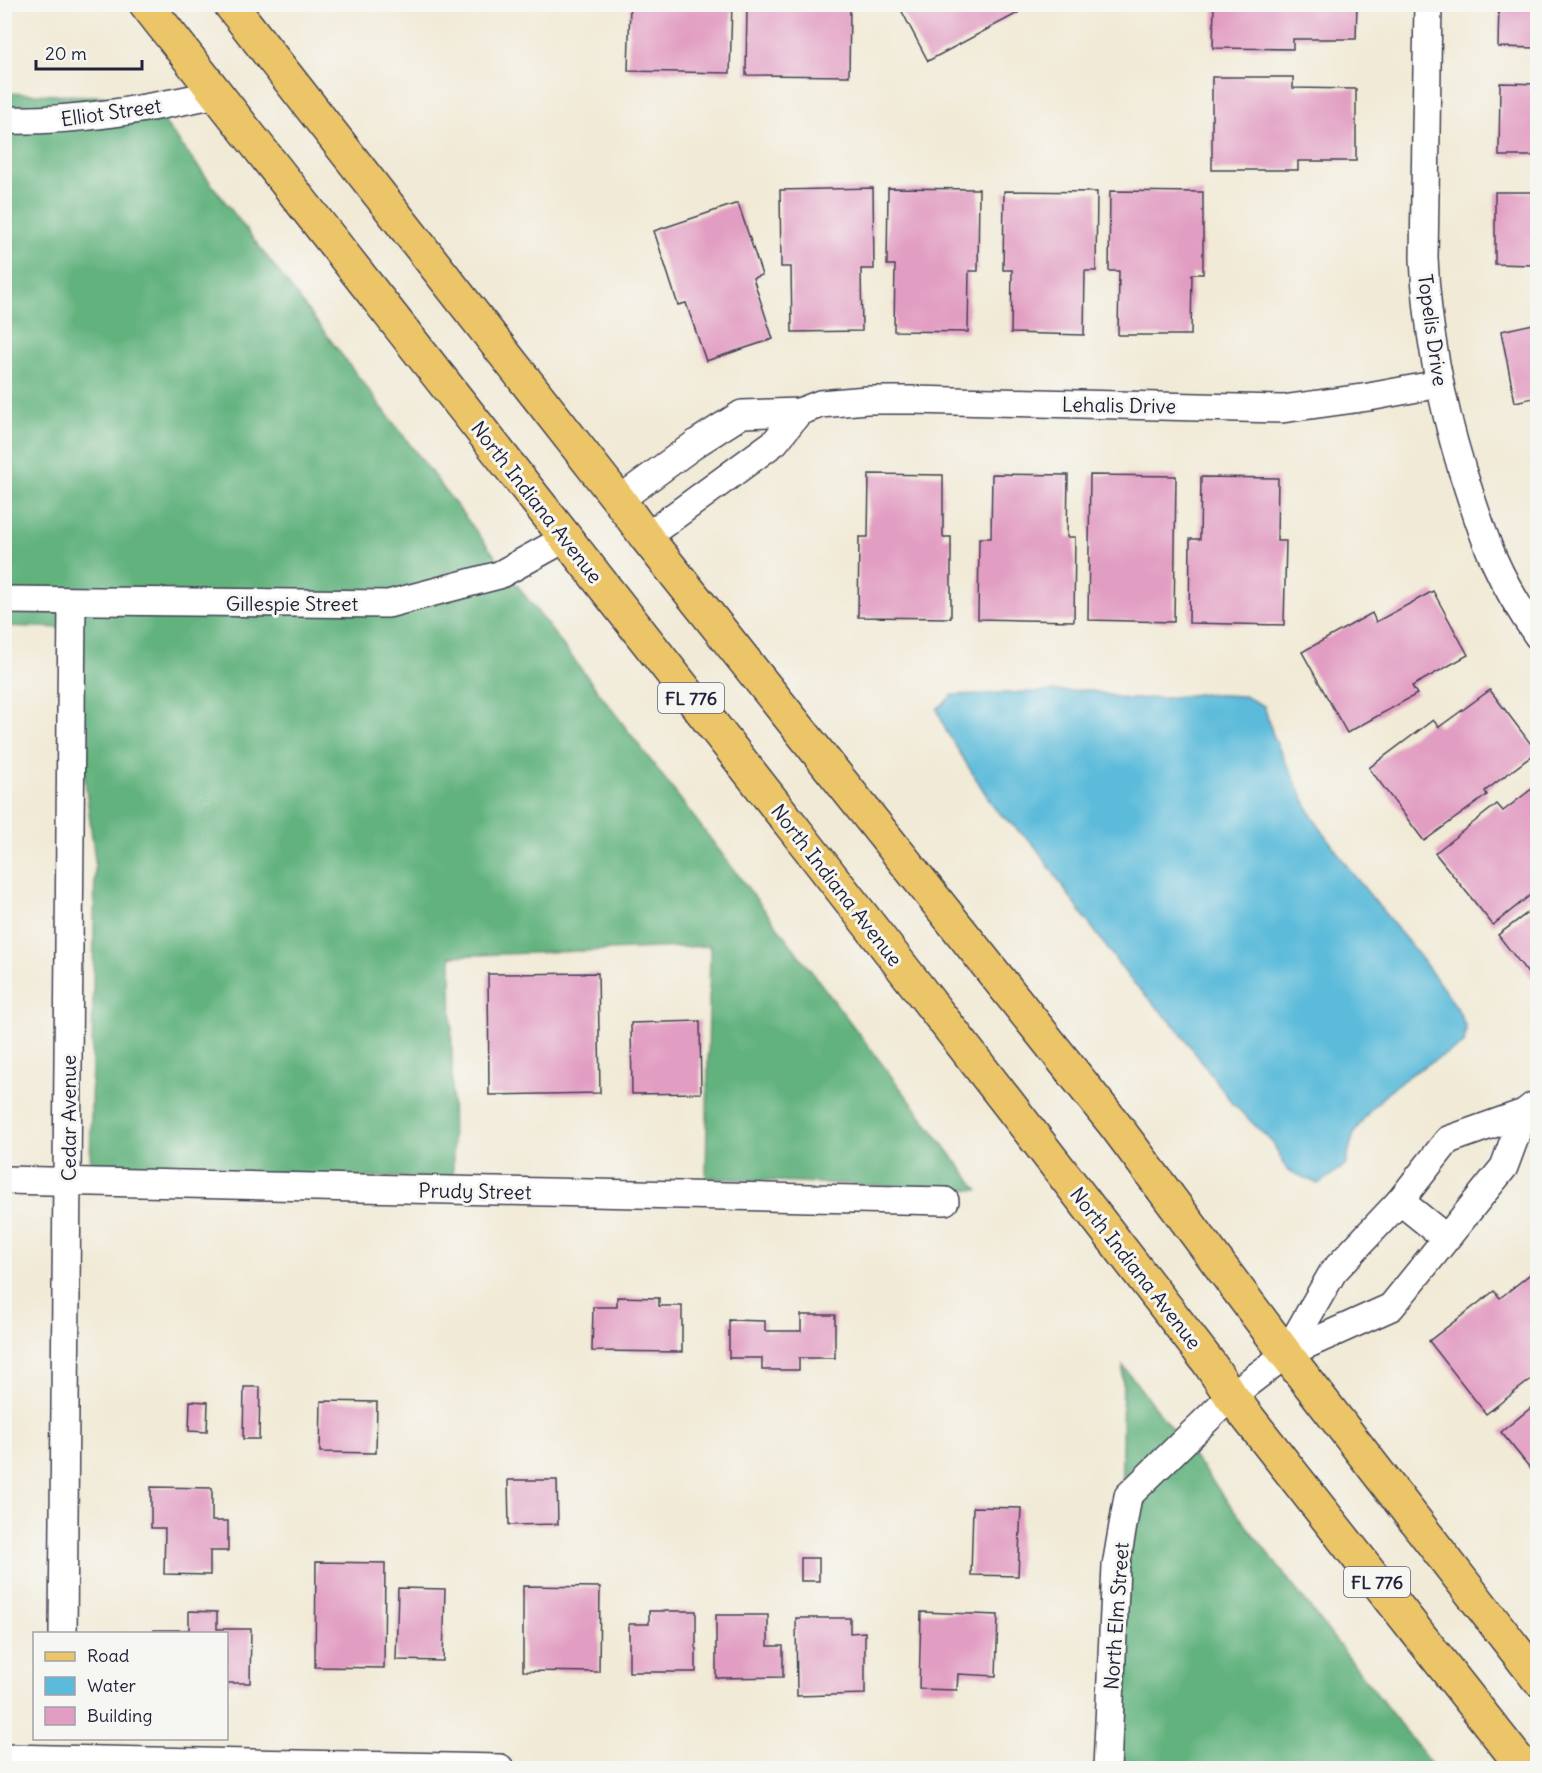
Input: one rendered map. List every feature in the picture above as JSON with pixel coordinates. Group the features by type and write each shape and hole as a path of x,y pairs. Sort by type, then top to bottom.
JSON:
{"main road":[{"name":"North Indiana Avenue","path":"146,4 1059,1169 1209,1363 1231,1396 1524,1768"},
{"path":"230,4 646,537 1115,1125 1286,1354 1538,1679"}],"street":[{"name":"Topelis Drive","path":"1428,4 1424,258 1428,316 1439,384 1456,451 1490,550 1518,608 1538,636"},
{"name":"Elliot Street","path":"4,120 40,121 93,117 156,108 216,94"},
{"name":"Lehalis Drive","path":"619,500 698,442 742,414 799,411 820,404 867,400 1282,409 1369,397 1439,384"},
{"path":"646,537 775,442 799,411"},
{"name":"Gillespie Street","path":"4,600 388,604 500,575 566,538"},
{"name":"Cedar Avenue","path":"63,1632 72,602"},
{"path":"1286,1354 1333,1272 1400,1201 1448,1140 1533,1116"},
{"path":"1286,1354 1391,1306 1504,1167 1533,1116"},
{"name":"Prudy Street","path":"4,1180 945,1201"},
{"path":"1400,1201 1446,1238"},
{"name":"North Elm Street","path":"1107,1768 1116,1566 1128,1496 1231,1396 1286,1354"},
{"path":"4,1758 61,1755 500,1768"}],"green space":[{"path":"5,93 146,98 978,1190 706,1178 710,946 451,956 453,1177 90,1180 95,861 66,628 5,626"},
{"path":"1123,1366 1434,1768 1118,1768"}],"water":[{"path":"1088,690 1126,699 1198,694 1244,696 1264,706 1274,738 1313,818 1352,873 1421,958 1457,1008 1466,1027 1464,1044 1418,1070 1378,1102 1356,1130 1345,1166 1318,1184 1287,1170 1273,1143 1232,1103 1176,1027 1129,978 1035,846 995,809 946,731 937,709 953,695"}],"building":[{"path":"630,4 732,4 730,73 628,71"},
{"path":"747,4 850,4 849,76 746,75"},
{"path":"898,4 1013,4 1018,13 928,61"},
{"path":"1214,4 1357,4 1356,39 1293,39 1293,49 1213,48"},
{"path":"1499,4 1538,4 1538,48 1498,47"},
{"path":"1212,77 1293,77 1293,88 1356,89 1356,161 1298,161 1298,170 1212,170"},
{"path":"1500,83 1538,84 1538,156 1499,156"},
{"path":"873,188 874,269 861,269 862,331 792,332 791,267 781,267 780,190"},
{"path":"888,188 979,189 978,271 969,271 968,332 894,331 895,265 887,265"},
{"path":"1004,191 1097,192 1096,271 1085,271 1084,335 1011,333 1012,270 1003,270"},
{"path":"1110,191 1203,192 1203,274 1192,274 1191,335 1118,335 1119,271 1109,271"},
{"path":"1495,192 1538,192 1538,265 1495,264"},
{"path":"738,203 762,275 753,278 773,339 706,361 686,303 678,305 654,231"},
{"path":"1538,323 1538,397 1515,402 1501,331"},
{"path":"1538,458 1538,476 1537,476 1531,461"},
{"path":"869,474 943,475 943,537 951,537 951,618 858,617 859,537 868,537"},
{"path":"992,474 1068,475 1067,537 1075,537 1074,621 978,619 979,538 991,538"},
{"path":"1090,475 1176,476 1174,622 1088,620"},
{"path":"1201,477 1278,478 1277,541 1286,541 1284,625 1189,623 1190,539 1200,539"},
{"path":"1433,591 1468,655 1412,686 1417,694 1347,733 1302,652 1372,613 1376,622"},
{"path":"1490,690 1537,752 1485,791 1487,795 1424,841 1369,768 1433,720 1439,727"},
{"path":"1538,784 1538,889 1493,925 1435,853 1497,804 1503,811"},
{"path":"1538,905 1538,986 1498,935"},
{"path":"598,973 600,1093 489,1095 488,974"},
{"path":"700,1021 701,1093 632,1094 631,1023"},
{"path":"1538,1268 1538,1374 1486,1414 1429,1341 1494,1291 1500,1298"},
{"path":"617,1297 659,1298 659,1306 682,1306 682,1352 592,1351 593,1307 617,1307"},
{"path":"801,1315 835,1315 835,1358 799,1358 799,1370 762,1370 762,1358 729,1358 729,1320 765,1321 765,1331 801,1331"},
{"path":"244,1387 260,1387 259,1439 243,1439"},
{"path":"190,1401 208,1402 207,1432 189,1431"},
{"path":"321,1401 377,1402 376,1453 320,1452"},
{"path":"1538,1402 1538,1478 1501,1432"},
{"path":"508,1480 557,1480 558,1524 509,1525"},
{"path":"151,1487 212,1488 212,1521 228,1521 228,1551 210,1551 210,1575 164,1574 165,1528 151,1528"},
{"path":"973,1507 1021,1508 1018,1576 971,1575"},
{"path":"801,1558 819,1558 819,1581 801,1581"},
{"path":"316,1562 385,1563 384,1668 315,1667"},
{"path":"523,1586 600,1587 599,1672 523,1671"},
{"path":"398,1588 445,1589 443,1661 396,1660"},
{"path":"189,1611 217,1612 217,1629 251,1629 250,1683 228,1683 228,1632 154,1632 154,1630 189,1630"},
{"path":"649,1611 696,1611 696,1672 629,1672 629,1624 649,1624"},
{"path":"921,1612 998,1615 996,1676 958,1674 957,1690 919,1689"},
{"path":"716,1615 768,1615 768,1646 783,1646 783,1677 716,1678"},
{"path":"796,1618 850,1618 850,1633 865,1632 865,1694 797,1696"}]}
